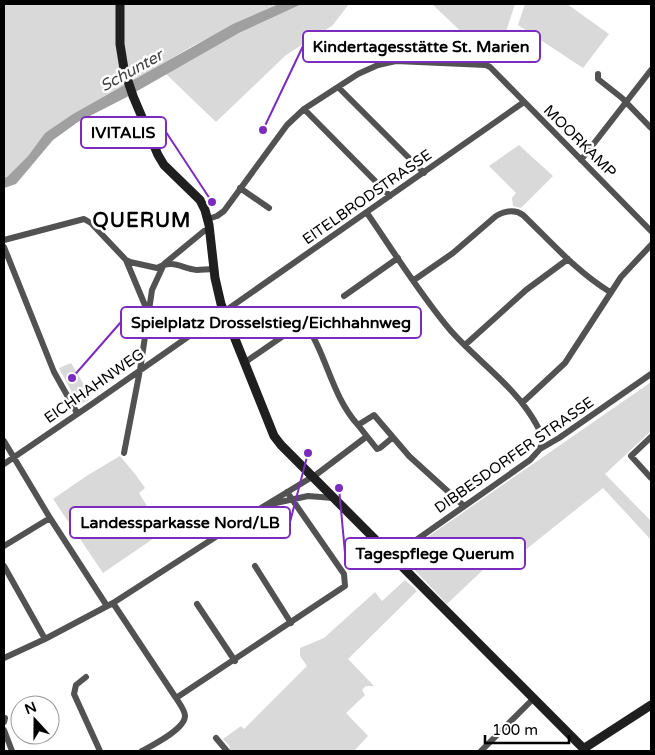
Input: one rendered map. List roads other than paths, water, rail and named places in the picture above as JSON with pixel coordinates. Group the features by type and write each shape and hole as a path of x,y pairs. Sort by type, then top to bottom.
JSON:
{"main road":[{"path":"120,4 122,55 133,96 158,155 164,164 200,200 208,219 214,269 223,312 274,436 312,477 584,750 651,705"}],"street":[{"name":"MOORKAMP","path":"338,87 374,67 396,61 486,65 651,231"},
{"path":"581,160 651,70"},
{"path":"598,74 598,79 626,102 651,128"},
{"path":"208,219 221,214 287,125 304,109 338,87 424,173"},
{"name":"EITELBRODSTRASSE","path":"223,312 524,102"},
{"path":"304,109 390,196"},
{"path":"240,188 269,208"},
{"path":"414,280 453,253 496,216 507,212 520,213 589,278 610,292"},
{"path":"367,213 438,315 522,404 540,430 542,443 540,449"},
{"path":"4,240 84,219 91,223 126,260 148,312"},
{"path":"126,260 157,268 204,231 210,230"},
{"path":"522,404 565,363 621,276 651,245"},
{"path":"4,247 54,372 77,413"},
{"path":"344,296 398,258"},
{"path":"465,345 526,290 568,259"},
{"path":"164,264 171,263 198,270 214,269"},
{"path":"124,453 140,370 152,290 164,264"},
{"name":"EICHHAHNWEG","path":"4,464 223,312"},
{"path":"244,363 315,314"},
{"path":"304,322 315,340 340,400 366,438 377,449 392,438"},
{"name":"DIBBESDORFER STRASSE","path":"392,557 530,460 540,449 651,374"},
{"path":"358,426 374,415 392,438 464,506"},
{"path":"651,437 631,456 651,478"},
{"path":"4,658 45,639 110,604 263,506 312,477 366,438"},
{"path":"4,442 50,518 183,710 185,717 181,725 174,732 142,751"},
{"path":"176,698 346,586 344,574 287,492"},
{"path":"263,506 308,496 333,498"},
{"path":"4,546 50,518"},
{"path":"4,566 45,639"},
{"path":"255,566 291,623"},
{"path":"197,604 235,660"},
{"path":"86,677 76,685 74,694 100,751"},
{"path":"481,751 533,699"},
{"path":"4,730 12,751"},
{"path":"216,738 227,751"}],"place":[{"name":"Kindertagesstätte St. Marien","path":"263,130"},
{"name":"IVITALIS","path":"212,202"},
{"name":"Spielplatz Drosselstieg/Eichhahnweg","path":"72,378"},
{"name":"Landessparkasse Nord/LB","path":"308,453"},
{"name":"Tagespflege Querum","path":"339,488"}],"district":[{"name":"QUERUM","path":"142,220"}],"water label":[{"name":"Schunter","path":"131,70"}]}
